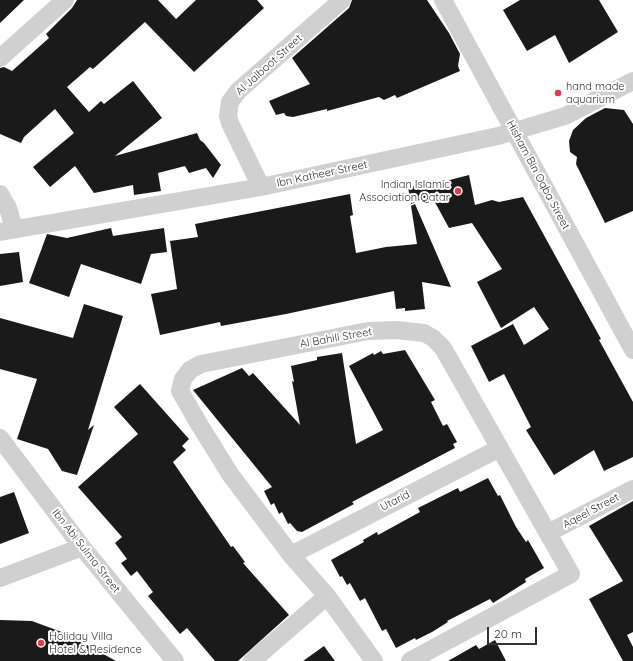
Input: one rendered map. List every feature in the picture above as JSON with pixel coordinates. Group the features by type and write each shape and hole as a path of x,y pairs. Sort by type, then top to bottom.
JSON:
{"street":[{"path":"0,58 65,0"},
{"name":"Al Jalboot Street","path":"261,187 230,123 228,116 230,102 238,91 342,0"},
{"name":"Hisham Bin Oqba Street","path":"443,0 633,350"},
{"name":"Ibn Katheer Street","path":"7,230 261,187 515,132 564,116 632,83"},
{"path":"0,194 8,208 7,230"},
{"name":"Al Bahili Street","path":"374,661 327,596 291,555 230,474 180,391 183,379 190,370 201,364 368,330 396,330 424,333 433,338 443,348 571,574 410,661"},
{"name":"Ibn Abi Sulma Street","path":"0,438 82,547 175,661"},
{"name":"Utarid","path":"291,555 500,448"},
{"name":"Aqeel Street","path":"548,533 633,489"},
{"path":"0,578 82,547"},
{"path":"252,661 327,596"}],"building":[{"path":"0,0 24,0 0,23"},
{"path":"77,0 158,0 176,19 196,0 257,0 264,8 194,72 145,22 93,69 90,67 67,87 89,112 101,101 104,104 133,81 162,118 115,156 197,133 200,140 221,165 213,178 206,168 189,173 185,166 158,173 161,191 134,195 133,185 94,193 75,166 50,187 33,167 74,133 55,109 24,137 21,143 0,134 0,68 4,67 12,71 49,38 46,34 72,8"},
{"path":"352,0 427,0 449,33 460,54 458,66 460,71 397,98 395,95 384,100 379,97 327,111 327,109 293,117 286,116 284,113 276,115 269,101 310,84 292,58 349,8"},
{"path":"520,0 599,0 618,32 569,63 555,35 527,51 503,10"},
{"path":"605,108 624,110 633,124 633,211 605,223 576,164 577,157 570,152 569,141 573,130 586,118"},
{"path":"469,175 475,205 492,200 499,202 523,197 601,339 599,340 633,402 633,457 604,471 594,450 554,475 526,430 531,427 504,374 489,382 471,346 513,324 524,345 549,329 534,307 501,328 477,282 502,269 472,223 449,228 431,195 411,204 408,187 442,182"},
{"path":"350,194 353,215 350,216 356,253 386,247 417,244 411,206 415,204 451,287 422,282 425,309 405,311 405,308 396,309 394,291 286,314 221,326 220,322 160,335 151,294 177,289 170,241 198,237 195,224"},
{"path":"111,228 113,236 164,228 167,252 151,254 141,284 81,264 69,297 29,283 47,234 67,238"},
{"path":"19,252 23,282 0,286 0,254"},
{"path":"84,304 123,316 88,430 94,425 77,475 62,471 48,449 17,439 37,379 0,369 0,318 73,338"},
{"path":"405,350 435,400 431,402 443,426 447,424 457,442 453,444 455,448 352,502 354,504 302,532 297,531 290,523 288,524 282,512 279,514 274,503 271,505 264,491 272,487 193,390 242,368 249,376 253,373 300,425 292,381 294,382 291,366 317,360 317,357 342,353 356,444 383,430 349,366 373,353 374,355 381,351 383,354"},
{"path":"140,384 189,439 182,446 186,450 173,462 231,547 233,546 245,562 243,563 289,615 238,661 215,661 187,628 180,634 148,596 153,592 137,571 131,576 121,563 127,559 115,543 122,537 78,487 138,434 114,407"},
{"path":"488,478 498,496 500,495 516,527 526,542 528,540 544,568 525,579 526,582 493,603 490,599 447,621 448,622 432,632 416,640 415,638 396,648 386,629 382,631 365,598 360,601 350,583 347,585 342,576 340,577 331,560 364,542 363,540 377,532 378,535 420,512 418,508 458,488 460,492"},
{"path":"14,492 29,533 0,544 0,497"},
{"path":"633,501 633,632 627,635 633,647 633,661 623,661 589,599 623,581 589,526"},
{"name":"Holiday Villa Hotel & Residence","path":"0,620 32,621 67,634 116,661 0,661"},
{"path":"495,640 506,661 448,661 476,645 479,649"},
{"path":"324,646 335,661 303,661"}],"place":[{"name":"hand made aquarium","path":"558,93"},
{"name":"Indian Islamic Association Qatar","path":"458,191"},
{"name":"Holiday Villa Hotel & Residence","path":"41,643"}]}
